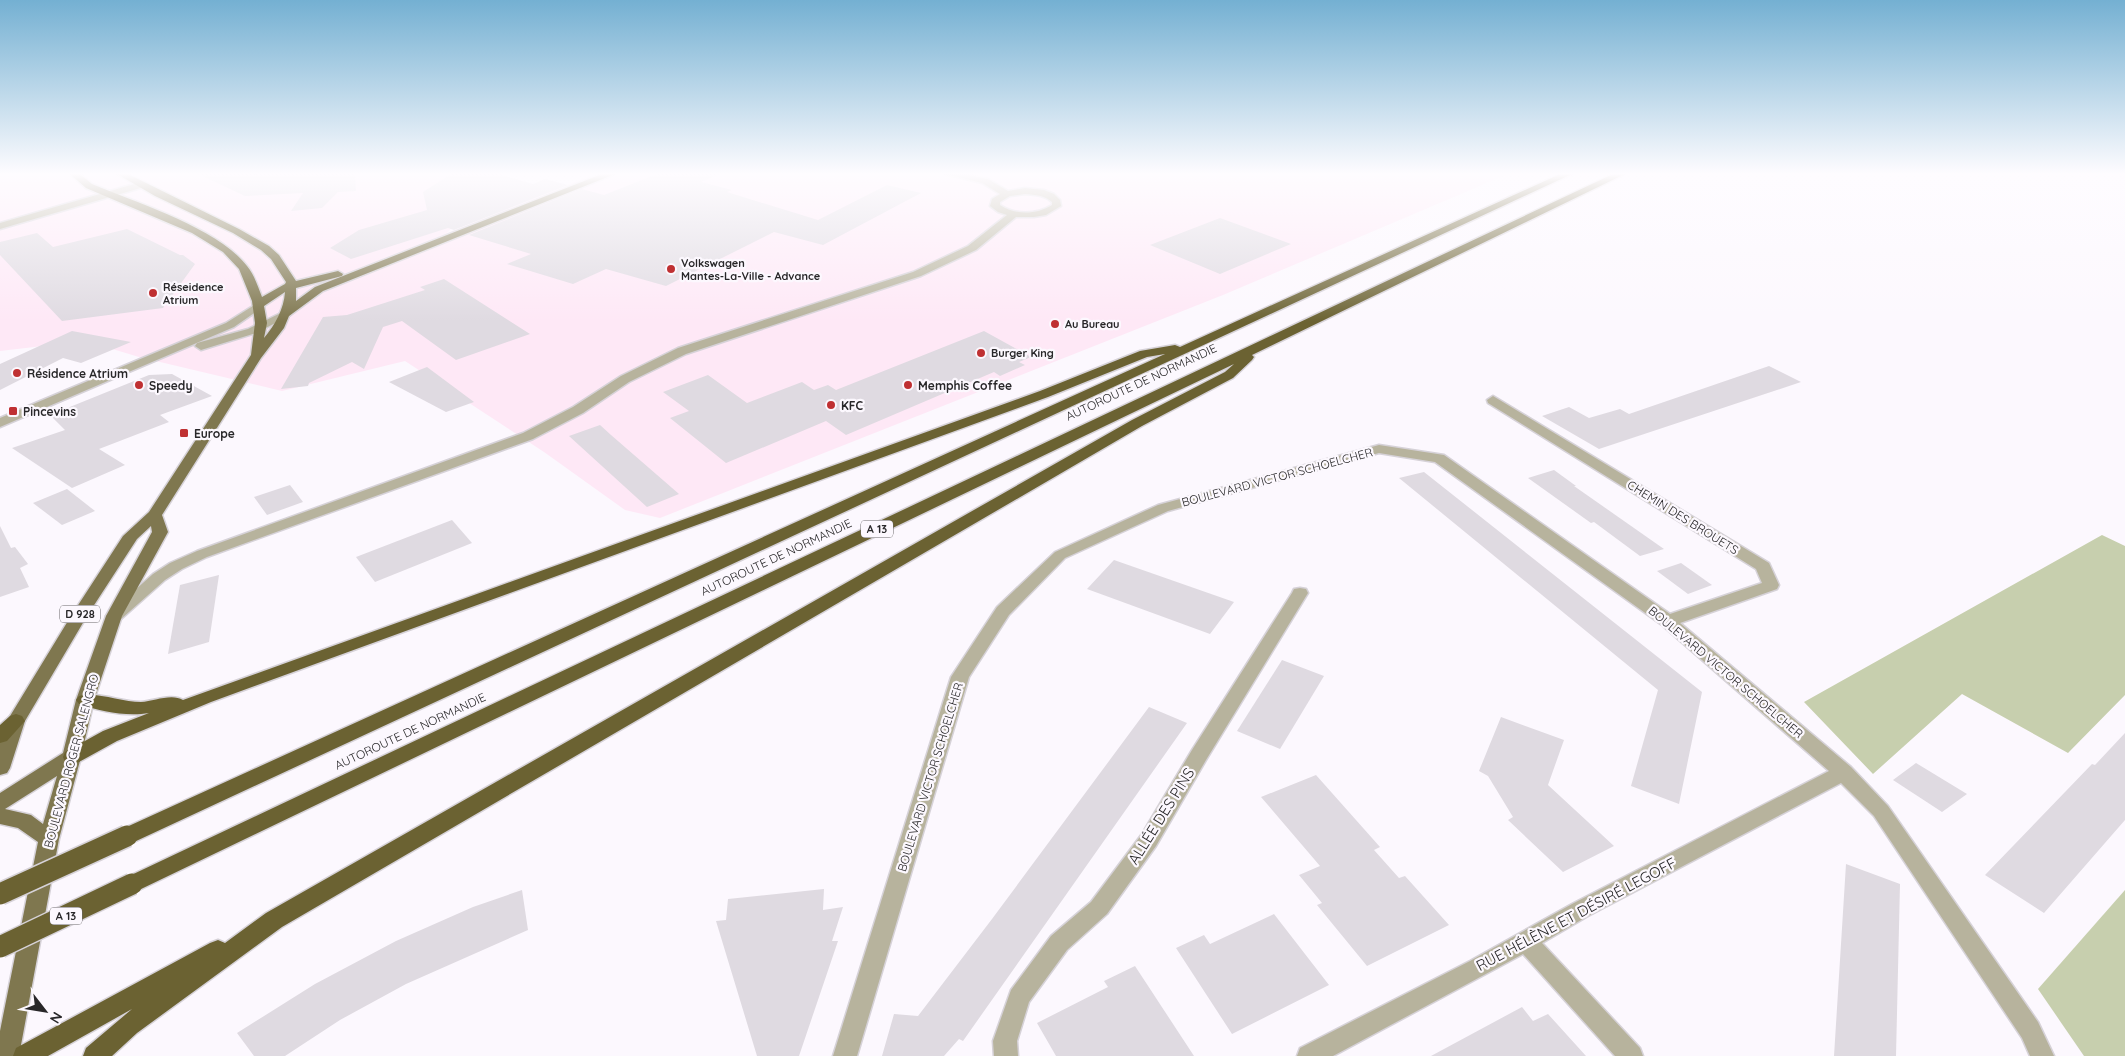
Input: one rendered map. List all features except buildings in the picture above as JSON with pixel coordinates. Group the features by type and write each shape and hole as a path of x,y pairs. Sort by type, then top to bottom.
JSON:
{"highway":[{"name":"AUTOROUTE DE NORMANDIE","path":"0,894 1461,223"},
{"name":"AUTOROUTE DE NORMANDIE","path":"0,947 1518,223"},
{"path":"72,757 110,736 205,698 1044,394 1144,354 1197,345"},
{"path":"25,1056 274,920 1128,428 1229,375 1262,346"},
{"path":"85,700 116,706 141,708 205,698"},
{"path":"0,736 16,721"},
{"path":"95,1056 129,1025 274,920"}],"main road":[{"name":"D 928","path":"173,223 210,239 227,250 244,268 259,306 260,324 257,351"},
{"path":"218,223 252,240 275,257 291,289"},
{"path":"280,319 319,289 484,223"},
{"path":"259,306 279,292 311,280 353,271 392,259"},
{"path":"282,268 328,274 353,271"},
{"path":"252,286 279,292"},
{"name":"D 928","path":"0,768 16,721 79,616 131,536 155,515 257,351 280,319 290,302 291,289"},
{"path":"291,289 319,289"},
{"name":"BOULEVARD ROGER SALENGRO","path":"6,1056 49,839 72,757 85,700 114,616 160,532 155,515"},
{"path":"0,803 72,757"},
{"path":"0,796 26,786"},
{"path":"0,816 24,821 49,839"}],"street":[{"path":"114,616 159,577 176,566 202,554 528,436 578,410 625,379 682,351 917,274 972,248 1003,223"},
{"path":"0,423 230,325 259,306"},
{"path":"156,358 229,339 260,324 280,319"},
{"path":"230,325 260,324"},
{"path":"229,339 246,339 257,351"},
{"name":"CHEMIN DES BROUETS","path":"1493,400 1763,566 1771,585 1668,620"},
{"name":"BOULEVARD VICTOR SCHOELCHER","path":"845,1056 960,677 1003,611 1060,555 1163,508 1379,449 1439,458 1668,620 1844,772 1881,811 2030,1030 2042,1056"},
{"name":"ALLÉE DES PINS","path":"1006,1056 1004,1041 1019,997 1059,943 1099,908 1149,840 1199,755 1300,593"},
{"name":"RUE HÉLÈNE ET DÉSIRÉ LEGOFF","path":"1309,1056 1526,941 1580,910 1844,772"},
{"path":"1526,941 1632,1056"}],"shaded area":[{"path":"0,223 456,223 447,233 471,223 1392,223 1223,295 660,518 625,510 544,452 405,361 282,391 139,357 86,341 0,351"}],"green space":[{"path":"2102,535 2125,546 2125,695 2068,753 1962,694 1873,774 1804,702"},
{"path":"2125,890 2125,1056 2084,1056 2038,989"}],"place":[{"name":"Volkswagen Mantes-La-Ville - Advance","path":"671,269"},
{"name":"Réseidence Atrium","path":"153,293"},
{"name":"Au Bureau","path":"1055,324"},
{"name":"Burger King","path":"981,353"},
{"name":"Résidence Atrium","path":"17,373"},
{"name":"Speedy","path":"139,385"},
{"name":"Memphis Coffee","path":"908,385"},
{"name":"KFC","path":"831,405"},
{"name":"Pincevins","path":"13,411"},
{"name":"Europe","path":"184,433"}]}
